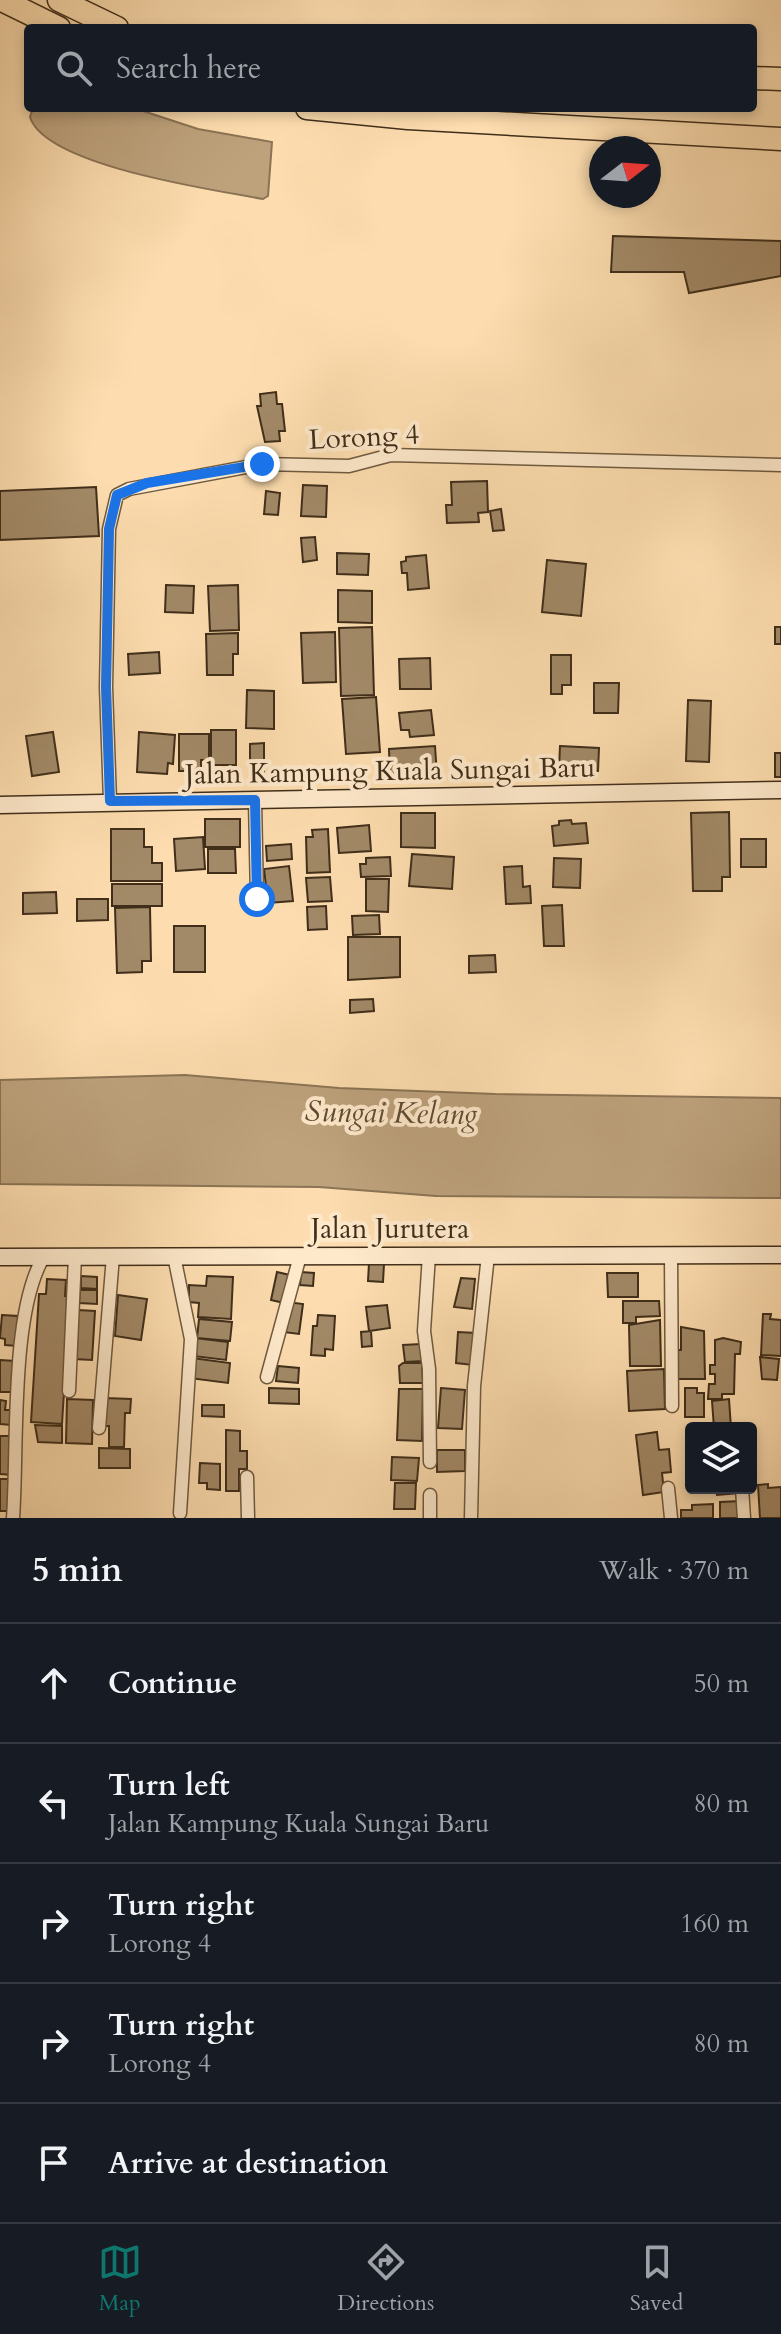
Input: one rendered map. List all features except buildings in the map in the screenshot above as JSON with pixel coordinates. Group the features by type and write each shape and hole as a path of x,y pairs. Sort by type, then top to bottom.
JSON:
{"highway":[{"path":"59,0 107,24"},
{"path":"73,0 93,18"},
{"path":"10,3 51,24"},
{"path":"757,78 781,79"},
{"path":"347,112 781,139"}],"street":[{"name":"Lorong 4","path":"110,801 106,687 109,529 117,495 129,489 262,464 349,466 391,455 781,465"},
{"name":"Jalan Kampung Kuala Sungai Baru","path":"0,805 781,790"},
{"path":"255,800 257,899"},
{"path":"429,1255 424,1331 429,1369 430,1462"},
{"path":"471,1518 474,1386 488,1255"},
{"path":"671,1255 672,1406"},
{"name":"Jalan Jurutera","path":"0,1257 781,1255"},
{"path":"69,1391 75,1256"},
{"path":"99,1428 113,1256"},
{"path":"174,1256 191,1339 180,1513"},
{"path":"267,1377 300,1256"},
{"path":"13,1518 26,1312 30,1283 43,1258"},
{"path":"247,1477 248,1518"},
{"path":"668,1488 671,1518"},
{"path":"742,1494 744,1518"},
{"path":"430,1495 430,1518"}],"water":[{"path":"32,112 146,112 198,129 272,142 268,196 263,199 172,182 98,162 66,149 42,134 30,117"},
{"name":"Sungai Kelang","path":"185,1075 339,1088 495,1094 781,1098 781,1198 436,1196 319,1187 0,1184 0,1080"}],"route":[{"path":"257,899 255,800 110,801 106,687 109,529 111,510 117,495 147,483 262,464"}]}
